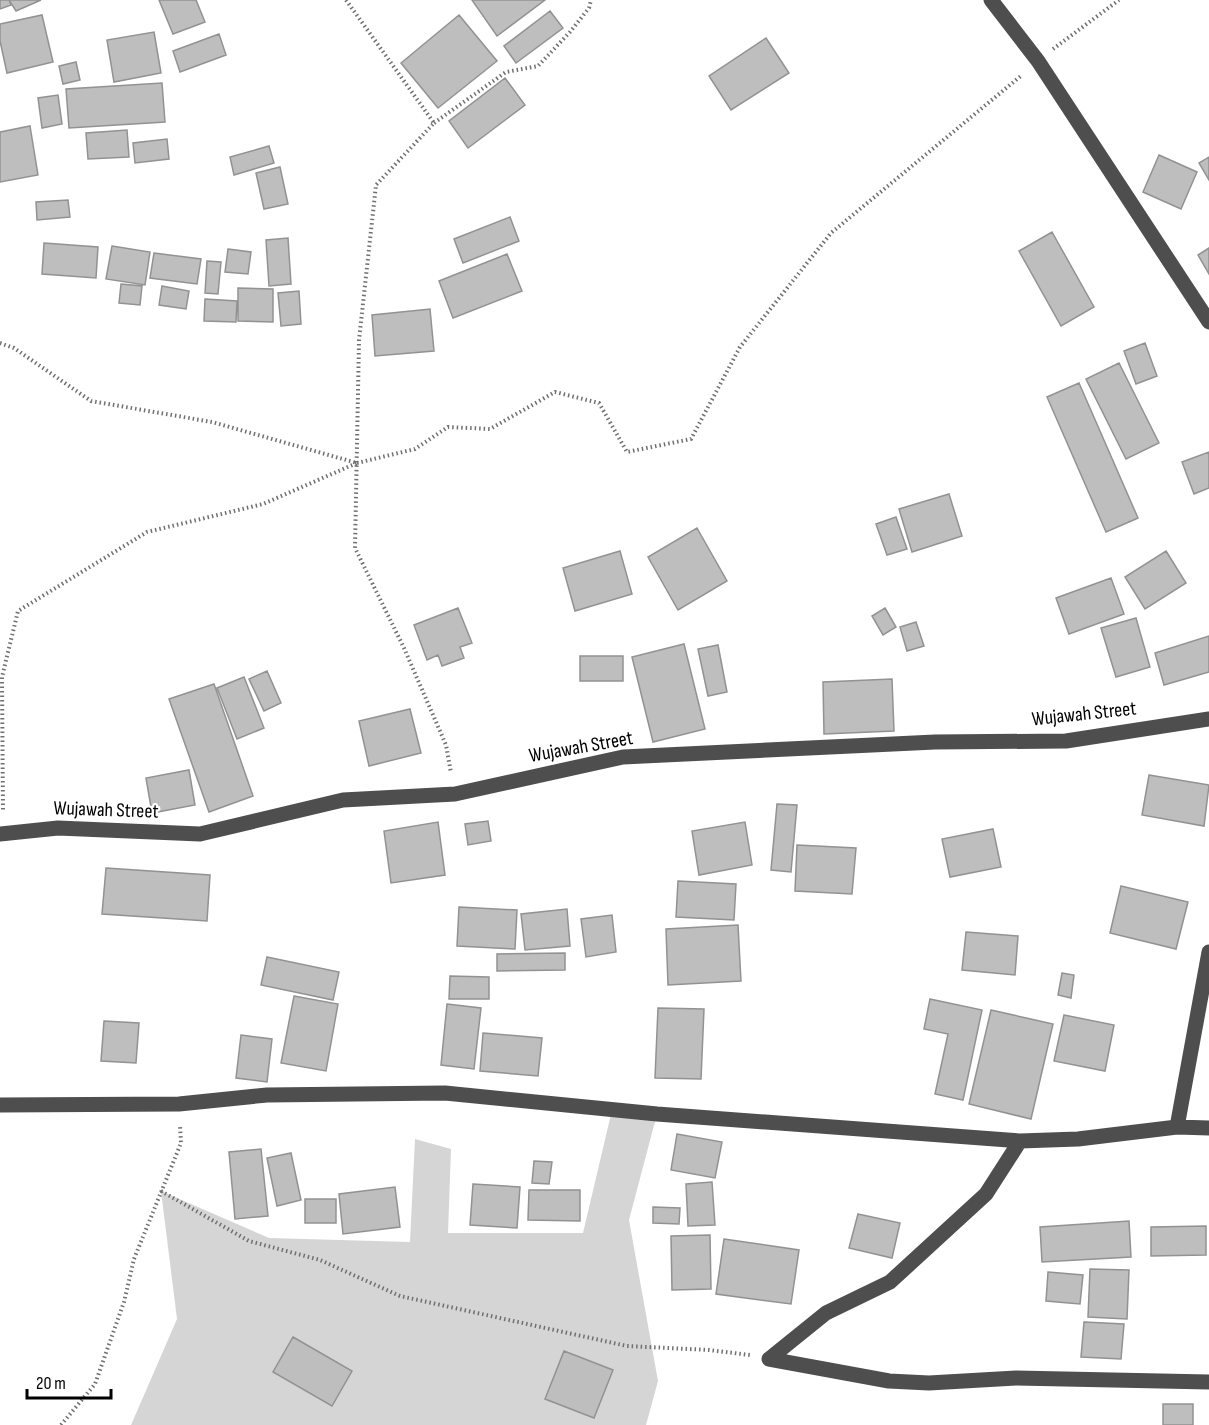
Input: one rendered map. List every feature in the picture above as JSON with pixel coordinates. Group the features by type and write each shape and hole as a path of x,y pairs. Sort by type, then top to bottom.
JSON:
{"street":[{"path":"991,0 1038,61 1209,322"},
{"name":"Wujawah Street","path":"2,834 58,828 200,834 343,800 455,794 623,758 935,742 1066,741 1209,719"},
{"path":"1177,1127 1209,952"},
{"path":"0,1106 179,1104 267,1095 445,1094 668,1115 1020,1142 1078,1139 1177,1127 1209,1128"},
{"path":"769,1359 826,1313 890,1282 986,1194 1020,1142"},
{"path":"769,1359 889,1381 929,1383 1016,1378 1209,1382"}],"path":[{"path":"346,0 434,123"},
{"path":"455,794 446,745 404,648 355,548 359,340 376,185 434,123 506,72 538,66 570,32 589,8 591,0"},
{"path":"2,834 2,677 18,611 147,532 263,504 357,463 416,449 448,428 490,429 555,392 599,403 627,452 691,439 740,346 831,233 1038,61 1119,0"},
{"path":"0,343 14,348 91,401 212,422 357,463"},
{"path":"61,1425 94,1384 124,1302 134,1259 181,1143 179,1104"},
{"path":"161,1191 249,1241 320,1260 400,1296 627,1346 709,1350 769,1359"}],"shaded area":[{"path":"612,1110 657,1114 629,1220 658,1381 646,1425 131,1425 177,1319 161,1191 269,1238 410,1242 415,1139 451,1149 448,1233 583,1233"}],"building":[{"path":"0,0 9,0 11,5 0,9"},
{"path":"9,0 41,0 16,11"},
{"path":"159,0 196,0 205,22 173,34"},
{"path":"472,0 545,0 497,36"},
{"path":"550,11 563,28 516,63 504,46"},
{"path":"42,15 53,62 7,73 0,41 0,24"},
{"path":"459,15 497,61 438,108 401,63"},
{"path":"154,32 161,73 114,82 107,40"},
{"path":"219,34 226,55 180,72 173,51"},
{"path":"766,38 789,73 731,110 709,76"},
{"path":"76,62 80,80 63,84 59,66"},
{"path":"505,78 525,105 468,148 449,121"},
{"path":"162,83 165,122 69,128 66,89"},
{"path":"58,95 62,124 42,128 38,98"},
{"path":"30,126 38,175 0,182 0,132"},
{"path":"127,130 129,157 88,159 86,133"},
{"path":"167,139 169,159 135,163 133,143"},
{"path":"269,146 274,163 234,175 230,157"},
{"path":"1159,155 1197,172 1181,209 1143,192"},
{"path":"1209,157 1209,180 1199,163"},
{"path":"280,167 288,204 264,209 256,173"},
{"path":"68,200 70,217 37,220 36,202"},
{"path":"510,217 519,241 463,263 454,239"},
{"path":"1052,232 1094,307 1061,326 1019,251"},
{"path":"288,238 291,284 269,286 266,240"},
{"path":"44,243 98,247 96,278 42,274"},
{"path":"112,246 150,252 145,285 106,279"},
{"path":"1209,248 1209,274 1198,255"},
{"path":"228,249 251,252 248,274 225,272"},
{"path":"154,253 201,259 197,284 150,278"},
{"path":"507,254 522,291 453,318 439,281"},
{"path":"207,261 221,262 218,294 205,293"},
{"path":"121,284 142,286 140,305 119,303"},
{"path":"162,286 189,291 186,309 159,305"},
{"path":"238,288 273,289 273,322 238,321"},
{"path":"299,291 301,324 281,326 278,293"},
{"path":"205,299 237,301 236,322 204,321"},
{"path":"430,309 434,351 375,356 372,315"},
{"path":"1145,343 1157,376 1136,384 1124,351"},
{"path":"1119,363 1159,443 1126,459 1086,379"},
{"path":"1079,383 1138,518 1106,532 1047,397"},
{"path":"1209,452 1209,488 1194,494 1182,462"},
{"path":"949,494 962,536 912,552 899,509"},
{"path":"896,517 907,549 887,555 876,524"},
{"path":"697,528 727,581 678,610 648,557"},
{"path":"620,551 632,594 575,611 563,568"},
{"path":"1166,551 1186,583 1145,609 1125,577"},
{"path":"1111,578 1124,614 1069,634 1056,598"},
{"path":"458,608 472,643 460,647 464,658 442,666 438,655 427,660 414,625"},
{"path":"885,608 896,627 883,635 872,616"},
{"path":"1136,618 1150,667 1116,677 1101,628"},
{"path":"916,622 924,646 907,651 900,627"},
{"path":"1209,636 1209,672 1164,685 1155,653"},
{"path":"684,644 705,729 653,742 632,657"},
{"path":"718,645 727,692 708,696 698,649"},
{"path":"580,656 623,656 623,681 580,681"},
{"path":"267,671 281,703 264,711 249,679"},
{"path":"244,677 264,728 237,739 217,688"},
{"path":"892,679 894,731 824,734 823,682"},
{"path":"214,684 253,796 209,812 169,699"},
{"path":"410,709 421,753 369,766 359,721"},
{"path":"189,770 195,805 152,813 146,778"},
{"path":"1149,775 1209,785 1204,826 1142,815"},
{"path":"777,804 797,805 791,872 771,870"},
{"path":"488,821 491,841 468,845 465,824"},
{"path":"438,822 445,875 391,883 384,831"},
{"path":"745,822 752,865 699,875 692,831"},
{"path":"993,829 1001,867 950,877 942,839"},
{"path":"797,845 856,848 852,894 795,891"},
{"path":"106,868 210,875 207,921 102,914"},
{"path":"678,881 736,884 734,920 676,917"},
{"path":"1121,886 1188,902 1176,949 1110,933"},
{"path":"459,907 517,910 515,949 457,946"},
{"path":"567,909 570,946 525,950 521,914"},
{"path":"612,915 616,952 586,957 581,919"},
{"path":"738,925 741,981 668,985 666,929"},
{"path":"966,932 1018,936 1015,975 962,970"},
{"path":"565,953 565,970 497,971 497,954"},
{"path":"267,957 339,972 333,1000 261,985"},
{"path":"1062,973 1074,975 1071,998 1058,995"},
{"path":"450,976 489,977 489,999 449,999"},
{"path":"294,996 338,1004 326,1071 281,1063"},
{"path":"930,999 982,1010 963,1100 935,1094 948,1034 924,1029"},
{"path":"447,1004 481,1008 474,1069 441,1065"},
{"path":"658,1008 704,1009 701,1079 655,1078"},
{"path":"991,1010 1053,1024 1031,1119 969,1104"},
{"path":"1064,1015 1114,1025 1105,1071 1054,1061"},
{"path":"104,1021 139,1023 136,1063 101,1061"},
{"path":"483,1033 542,1038 538,1076 480,1071"},
{"path":"241,1035 272,1039 267,1082 236,1078"},
{"path":"677,1134 722,1142 715,1178 671,1170"},
{"path":"261,1149 268,1216 235,1219 229,1152"},
{"path":"291,1153 301,1200 277,1206 267,1158"},
{"path":"534,1161 552,1162 549,1184 532,1183"},
{"path":"712,1182 715,1225 688,1226 686,1184"},
{"path":"473,1184 520,1187 517,1228 470,1225"},
{"path":"395,1187 400,1227 343,1234 339,1194"},
{"path":"529,1190 580,1190 580,1221 528,1220"},
{"path":"305,1199 336,1199 336,1223 305,1223"},
{"path":"653,1207 680,1208 679,1224 653,1223"},
{"path":"858,1214 900,1223 892,1258 849,1248"},
{"path":"1129,1221 1131,1257 1042,1262 1040,1227"},
{"path":"1206,1226 1206,1255 1151,1256 1151,1227"},
{"path":"710,1235 711,1289 672,1290 671,1236"},
{"path":"724,1239 799,1250 791,1304 716,1294"},
{"path":"1090,1269 1129,1270 1127,1319 1088,1317"},
{"path":"1048,1272 1083,1275 1080,1304 1046,1301"},
{"path":"1084,1322 1124,1324 1121,1359 1081,1357"},
{"path":"293,1337 352,1371 332,1406 273,1372"},
{"path":"564,1351 613,1370 594,1418 545,1399"},
{"path":"1163,1404 1193,1404 1193,1425 1163,1425"}]}
